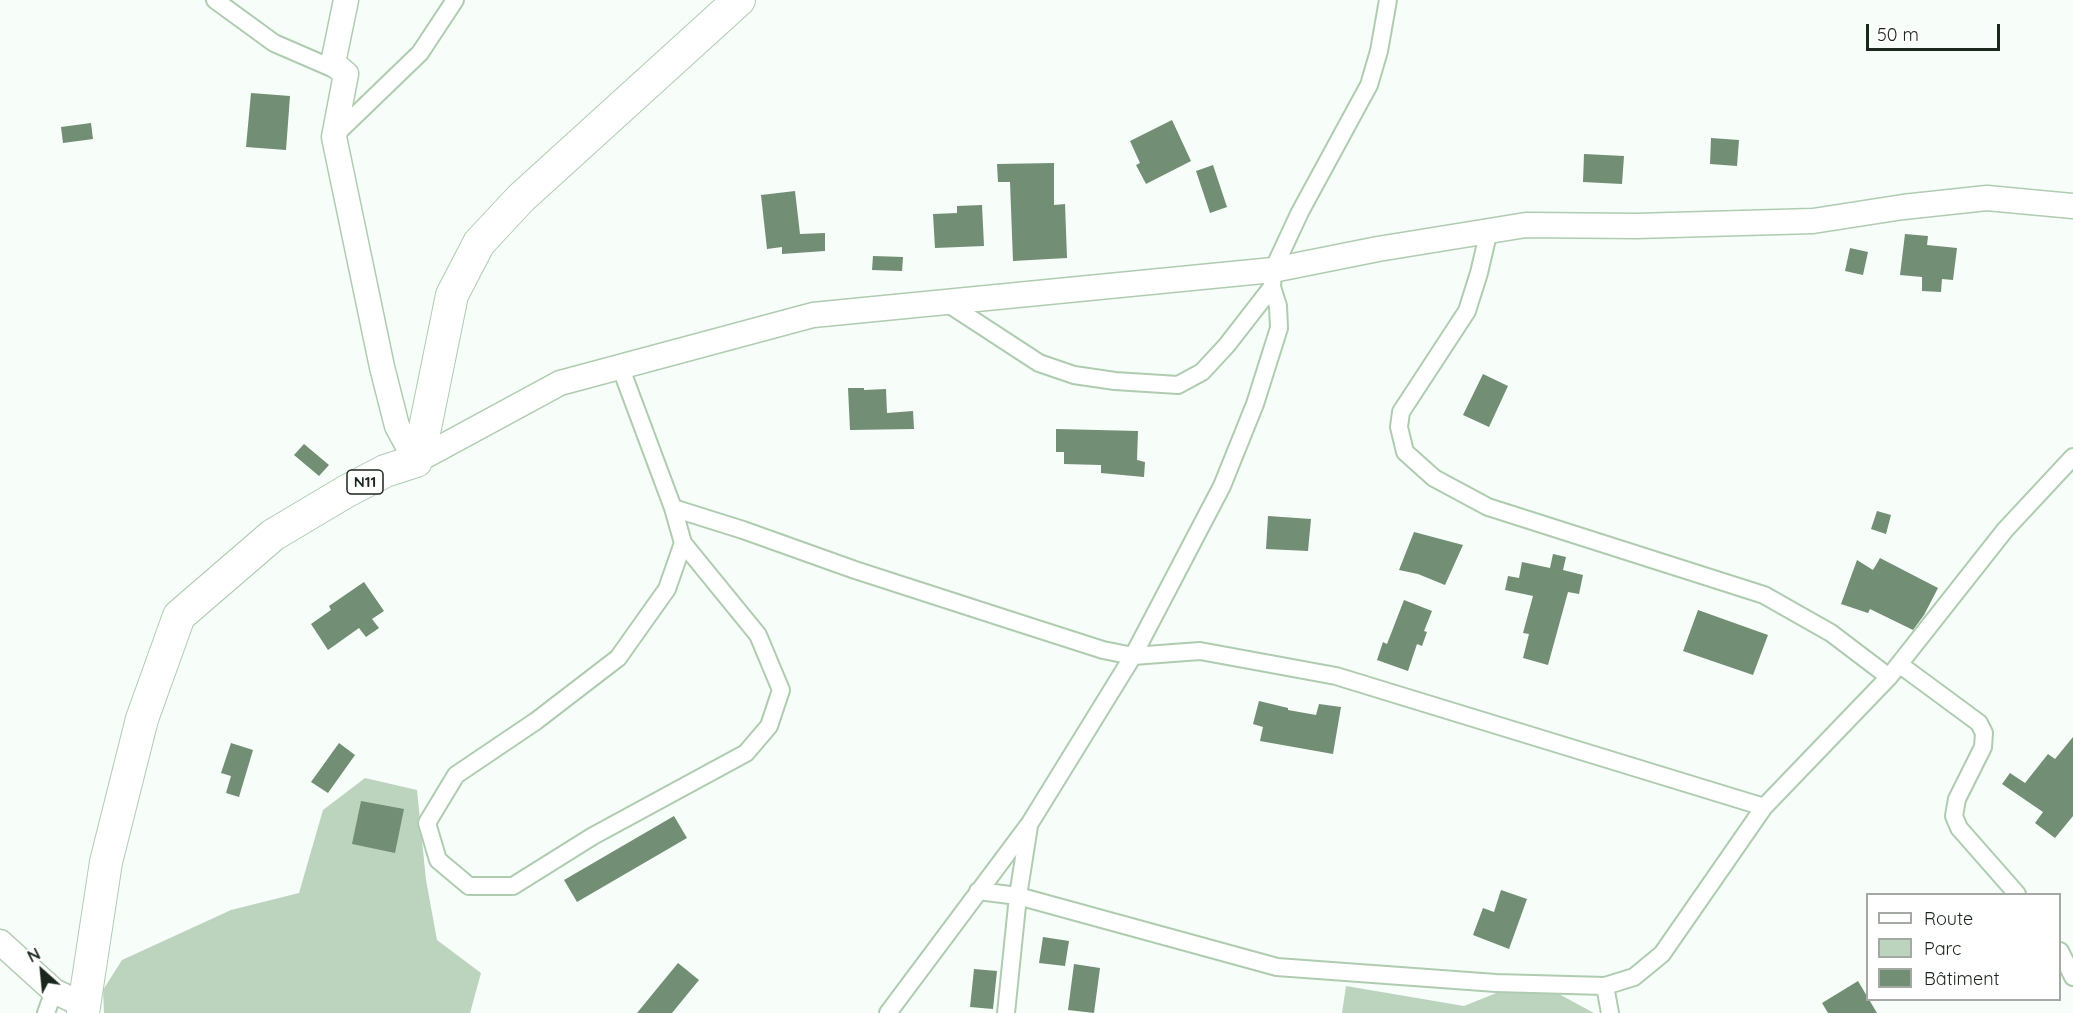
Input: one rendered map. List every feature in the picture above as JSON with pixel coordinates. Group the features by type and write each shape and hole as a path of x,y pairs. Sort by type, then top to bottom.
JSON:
{"highway":[{"path":"416,461 425,428 452,295 479,243 529,190 739,0"},
{"name":"N11","path":"83,1009 106,862 142,719 179,616 273,535 346,491 385,471 416,461"}],"street":[{"path":"215,0 274,43 346,74"},
{"path":"346,0 333,63 346,74"},
{"path":"334,137 420,53 455,0"},
{"path":"947,303 1039,363 1074,375 1115,381 1178,385 1202,372 1227,345 1272,279 1300,212 1369,85 1379,51 1388,0"},
{"path":"346,74 334,137 382,367 397,426 416,461 560,383 813,315 1272,279 1378,249 1526,225 1636,226 1814,221 1903,207 1987,198 2073,206"},
{"path":"1489,230 1467,311 1401,412 1399,427 1405,452 1434,478 1488,507 1764,595 1832,633 1888,677"},
{"path":"888,1013 1030,823 1133,656 1222,486 1255,404 1279,328 1278,306 1272,279"},
{"path":"620,366 683,543 758,635 782,690 769,726 746,753 593,836 513,886 469,886 438,860 427,823 456,775 536,722 618,658 668,589 683,543"},
{"path":"978,891 1018,896 1277,967 1496,983 1605,986 1634,977 1662,954 1764,807 1888,677 2006,530 2073,457"},
{"path":"672,508 1102,650 1133,656 1200,651 1336,676 1764,807"},
{"path":"1899,664 1979,723 1984,733 1983,747 1957,799 1954,816 1959,828 2016,893"},
{"path":"1006,1013 1018,896 1030,823"},
{"path":"0,942 50,1002 83,1009"},
{"path":"2061,953 2073,977"},
{"path":"1605,986 1610,1013"}],"green space":[{"path":"365,778 417,790 426,880 437,940 481,973 470,1013 104,1013 103,990 122,960 231,910 299,893 323,810"},
{"path":"1531,979 1594,1013 1342,1013 1346,986 1464,1006"}],"building":[{"path":"251,93 290,96 286,150 246,147"},
{"path":"1172,120 1191,161 1146,184 1136,165 1140,163 1130,141"},
{"path":"91,123 93,139 63,143 61,127"},
{"path":"1711,138 1739,140 1737,166 1710,164"},
{"path":"1584,154 1624,156 1622,184 1583,182"},
{"path":"1054,163 1054,205 1065,204 1067,258 1013,261 1010,182 998,182 997,164"},
{"path":"1213,165 1227,207 1210,213 1196,171"},
{"path":"795,191 800,234 825,233 825,251 782,254 782,247 767,249 761,195"},
{"path":"982,205 984,246 935,248 933,214 957,213 957,206"},
{"path":"1905,234 1928,236 1927,245 1957,248 1953,280 1942,279 1941,292 1922,291 1922,277 1900,275"},
{"path":"1850,248 1868,252 1863,275 1845,271"},
{"path":"873,256 903,257 902,271 872,270"},
{"path":"1483,374 1508,386 1489,427 1463,415"},
{"path":"848,388 886,389 887,413 913,411 914,429 850,430"},
{"path":"1056,429 1138,431 1137,460 1145,462 1144,477 1101,473 1101,465 1064,464 1064,452 1056,452"},
{"path":"304,444 329,465 319,476 294,455"},
{"path":"1877,511 1891,515 1886,534 1871,529"},
{"path":"1268,516 1311,519 1308,551 1266,549"},
{"path":"1414,532 1463,545 1445,585 1418,574 1399,570"},
{"path":"1553,554 1566,557 1563,570 1583,575 1579,594 1568,592 1548,665 1523,658 1529,634 1523,633 1533,596 1505,590 1508,576 1519,578 1522,562 1550,568"},
{"path":"1880,558 1938,588 1913,630 1870,609 1868,613 1841,604 1857,560 1873,570"},
{"path":"364,582 384,611 372,619 379,628 366,637 359,628 328,650 311,624 331,610 329,606"},
{"path":"1404,600 1432,611 1424,631 1427,632 1422,646 1417,644 1408,671 1377,660 1383,642 1387,644"},
{"path":"1698,610 1768,635 1753,675 1683,651"},
{"path":"1259,701 1288,708 1288,710 1316,715 1319,704 1341,707 1333,754 1260,741 1263,727 1253,724"},
{"path":"2073,737 2073,816 2055,838 2035,823 2043,812 2002,784 2010,773 2025,783 2048,754 2055,759"},
{"path":"231,743 253,750 239,797 226,793 231,776 221,773"},
{"path":"339,743 355,755 328,793 311,782"},
{"path":"361,801 404,809 395,853 352,844"},
{"path":"674,816 687,838 577,902 564,880"},
{"path":"1501,890 1527,899 1509,949 1473,935 1483,908 1494,912"},
{"path":"1043,937 1069,941 1065,966 1039,963"},
{"path":"678,963 699,980 672,1013 637,1013"},
{"path":"1074,964 1100,968 1094,1013 1068,1010"},
{"path":"974,969 997,971 993,1009 970,1007"},
{"path":"1858,981 1866,994 1866,1001 1870,1001 1877,1013 1828,1013 1822,1003"}]}
